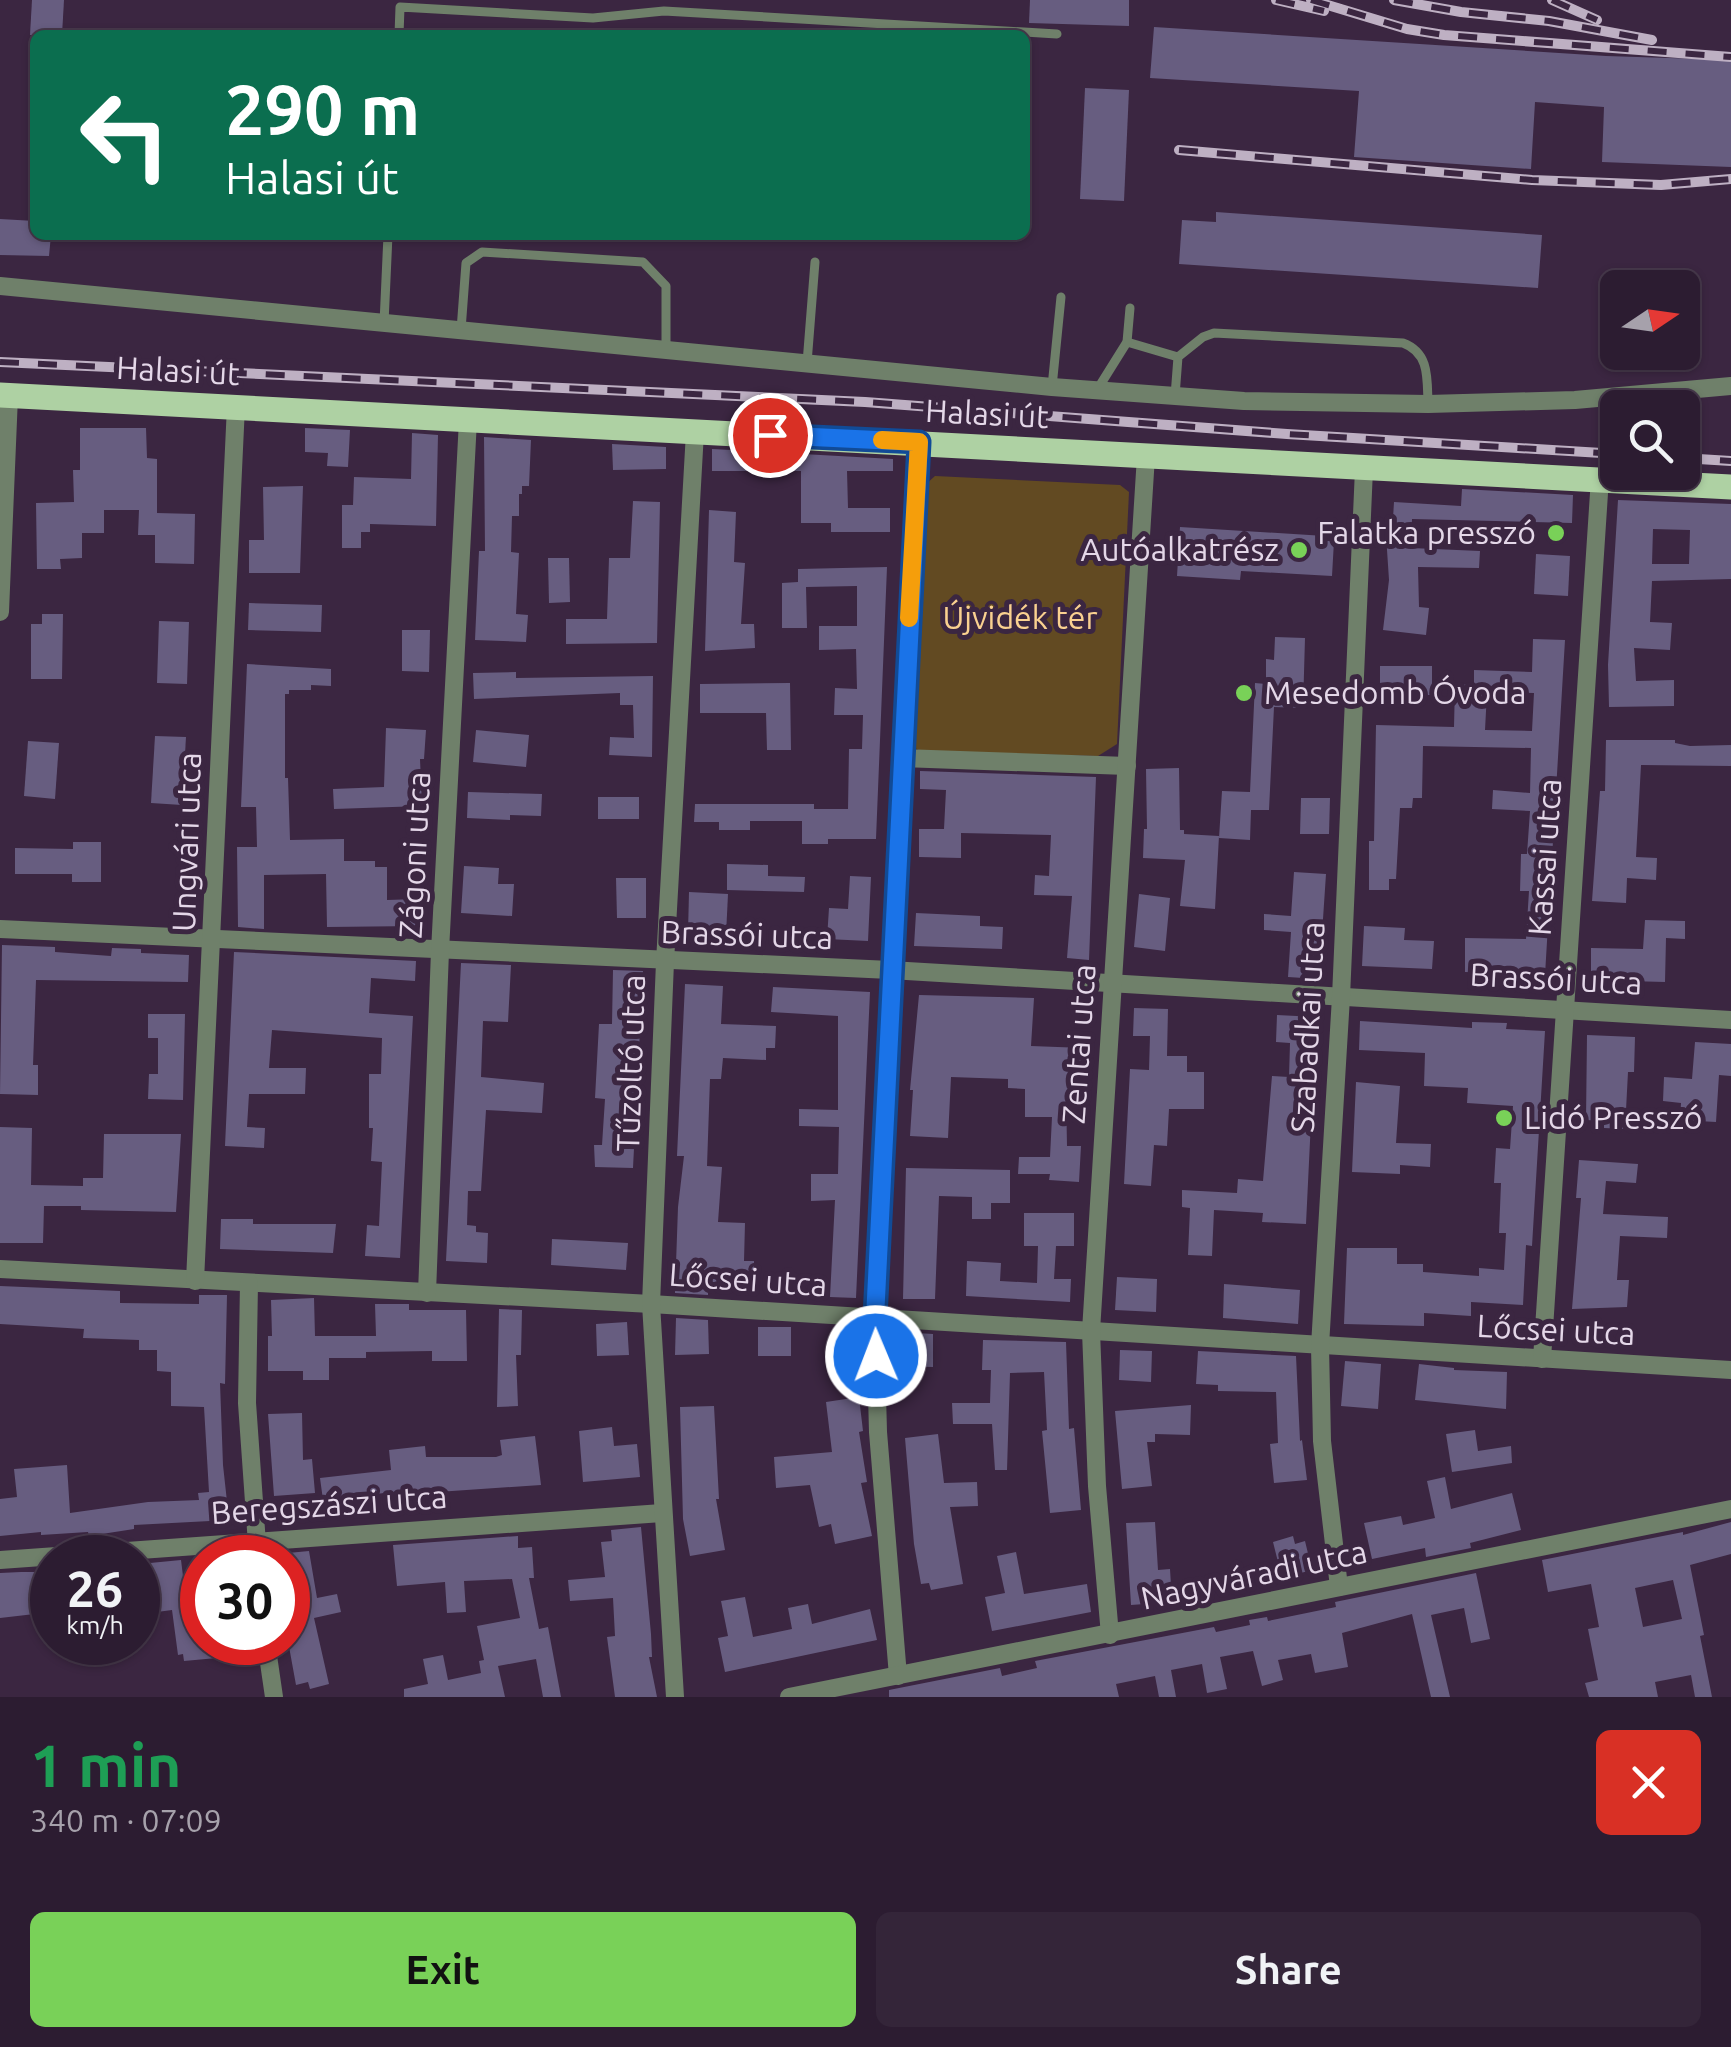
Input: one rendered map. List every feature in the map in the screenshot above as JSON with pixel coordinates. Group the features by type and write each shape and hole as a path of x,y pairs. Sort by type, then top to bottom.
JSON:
{"main road":[{"name":"Halasi út","path":"4,396 1600,478"},
{"name":"Halasi út","path":"1700,485 1731,487"}],"street":[{"path":"0,286 1244,402 1428,404 1575,400 1731,386"},
{"path":"0,612 4,396"},
{"name":"Ungvári utca","path":"195,1280 236,406"},
{"name":"Zágoni utca","path":"427,1293 440,951 468,420"},
{"name":"Tűzoltó utca","path":"676,1697 650,1304 695,432"},
{"path":"898,1676 878,1432 875,1318 919,442"},
{"name":"Zentai utca","path":"1110,1635 1091,1331 1146,456"},
{"name":"Szabadkai utca","path":"1339,1587 1322,1441 1320,1346 1341,997 1364,468"},
{"name":"Kassai utca","path":"1542,1359 1600,478"},
{"path":"902,758 1127,766"},
{"name":"Brassói utca","path":"0,930 890,970 1731,1020"},
{"name":"Lőcsei utca","path":"0,1269 1731,1370"},
{"path":"249,1284 247,1403 256,1535"},
{"name":"Nagyváradi utca","path":"788,1697 1731,1509"},
{"name":"Beregszászi utca","path":"310,1544 662,1513"},
{"name":"Beregszászi utca","path":"0,1560 180,1552"},
{"path":"269,1665 274,1697"}],"lane":[{"path":"399,30 400,6 593,18 664,11 989,30"},
{"path":"1030,32 1057,34"},
{"path":"384,323 388,240"},
{"path":"462,330 466,263 482,252 643,262 666,286 666,350"},
{"path":"807,363 815,262"},
{"path":"1052,387 1062,297"},
{"path":"1098,390 1127,342 1130,308"},
{"path":"1175,396 1178,357 1214,333 1403,342 1418,350 1422,359 1428,404"},
{"path":"1127,342 1178,357"}],"green space":[{"name":"Újvidék tér","path":"935,476 1120,485 1129,492 1117,744 1098,756 920,751 909,744 925,485"}],"building":[{"path":"32,0 64,0 62,30 30,30"},
{"path":"1030,0 1129,0 1129,26 1029,23"},
{"path":"1154,27 1606,56 1731,60 1731,167 1602,162 1604,107 1535,102 1531,169 1354,157 1359,91 1150,78"},
{"path":"1085,88 1129,90 1124,201 1080,199"},
{"path":"1216,212 1542,235 1538,288 1179,264 1182,220 1216,222"},
{"path":"0,219 30,221 30,240 51,240 49,256 0,255"},
{"path":"80,428 146,428 147,458 157,459 157,513 195,514 194,564 155,563 155,535 138,535 139,510 104,510 104,533 82,533 82,558 60,559 61,569 37,569 36,503 74,502 73,470 80,470"},
{"path":"305,428 350,430 348,467 327,466 328,453 305,452"},
{"path":"412,433 438,435 436,526 370,524 370,532 361,532 361,548 342,548 342,505 353,505 354,477 411,479"},
{"path":"484,437 531,440 529,486 522,486 519,494 519,516 512,516 511,552 519,553 516,614 528,615 526,642 475,640 479,551 485,551"},
{"path":"612,444 666,447 666,469 613,470"},
{"path":"712,449 893,459 893,471 847,471 848,508 890,508 890,532 831,532 831,523 801,523 801,471 712,471"},
{"path":"303,486 300,573 249,573 249,540 264,540 263,487"},
{"path":"1462,489 1573,495 1572,523 1412,519 1411,548 1480,551 1479,568 1418,567 1419,607 1429,608 1426,635 1383,630 1389,580 1386,535 1392,535 1394,502 1461,506"},
{"path":"1618,500 1731,504 1731,579 1652,581 1650,622 1672,623 1670,650 1634,648 1636,681 1674,680 1674,706 1609,707","holes":["1653,529 1690,530 1689,564 1652,564"]},
{"path":"633,501 660,502 657,643 566,644 566,619 607,619 609,558 630,558"},
{"path":"709,510 736,512 734,562 745,563 741,624 754,624 755,648 705,651"},
{"path":"1180,527 1325,536 1325,541 1334,541 1332,576 1241,571 1240,580 1177,576"},
{"path":"1536,554 1570,556 1568,596 1534,594"},
{"path":"548,558 569,558 570,602 549,603"},
{"path":"887,567 876,839 828,839 828,844 802,844 802,821 750,821 750,830 719,830 719,822 694,822 695,804 814,804 814,809 848,809 849,749 862,749 863,715 834,715 835,688 857,689 856,649 819,650 819,626 857,626 857,586 806,587 807,628 782,628 782,583 798,582 798,569"},
{"path":"249,603 322,605 321,632 248,630"},
{"path":"42,614 63,614 62,679 31,679 31,624 42,624"},
{"path":"159,621 189,622 187,684 157,683"},
{"path":"402,630 430,630 429,672 402,671"},
{"path":"1275,637 1305,638 1303,708 1274,707 1269,810 1251,810 1250,840 1219,838 1222,791 1250,792 1255,683 1266,684 1266,659 1274,660"},
{"path":"1533,639 1565,640 1545,975 1465,972 1465,938 1526,939 1529,891 1520,891 1521,854 1527,854 1530,811 1492,809 1493,790 1530,793 1531,748 1423,746 1422,798 1413,798 1412,808 1400,808 1396,879 1389,879 1389,890 1369,890 1376,725 1454,727 1455,684 1474,685 1474,670 1532,672","holes":["1487,692 1534,693 1532,731 1485,730"]},
{"path":"247,664 331,669 331,686 311,685 311,690 289,690 285,694 290,840 344,839 344,861 375,861 375,867 387,867 387,900 418,899 418,926 327,927 326,874 264,875 264,929 238,927 237,847 257,847 256,807 241,807"},
{"path":"1380,666 1432,666 1432,695 1380,695"},
{"path":"516,672 516,678 653,676 652,757 609,755 610,737 634,738 633,705 620,705 620,693 474,699 473,673"},
{"path":"790,683 791,750 767,750 766,713 700,713 700,684"},
{"path":"386,728 426,730 424,759 420,759 422,806 334,809 333,789 384,787"},
{"path":"476,730 529,735 526,767 473,762"},
{"path":"155,736 186,737 182,805 151,803"},
{"path":"1606,740 1731,745 1731,766 1641,765 1636,857 1657,858 1656,880 1627,878 1626,903 1592,901 1600,791 1605,791"},
{"path":"28,741 59,743 55,799 24,796"},
{"path":"1179,768 1180,830 1184,834 1219,836 1215,909 1180,906 1185,860 1143,858 1147,829 1146,769"},
{"path":"920,771 1096,777 1089,960 1067,958 1072,896 1034,895 1035,875 1049,876 1051,835 961,833 961,858 919,857 919,829 944,829 946,790 920,789"},
{"path":"468,792 542,794 541,816 510,815 510,820 467,818"},
{"path":"598,797 639,797 639,819 598,819"},
{"path":"1301,798 1330,798 1329,834 1300,834"},
{"path":"73,842 101,842 101,882 72,882 72,874 15,874 15,848 73,849"},
{"path":"727,864 768,865 768,876 805,877 804,892 727,890"},
{"path":"464,866 499,868 498,884 514,884 512,916 461,913"},
{"path":"1294,872 1326,874 1319,979 1288,977 1291,932 1264,930 1264,914 1291,916"},
{"path":"850,876 871,877 868,941 827,939 829,908 848,909"},
{"path":"616,878 646,878 646,918 617,918"},
{"path":"689,892 728,894 726,935 688,933"},
{"path":"1139,894 1170,898 1165,951 1134,947"},
{"path":"916,913 980,916 980,926 1003,927 1002,949 914,946"},
{"path":"1645,920 1685,921 1685,939 1666,938 1665,982 1591,980 1591,948 1643,949"},
{"path":"1364,926 1405,928 1404,940 1434,941 1432,969 1362,966"},
{"path":"2,945 55,947 55,952 111,956 112,948 189,955 188,982 36,980 33,1065 38,1065 38,1095 0,1094"},
{"path":"234,952 416,961 415,981 371,978 369,1013 413,1016 400,1258 365,1256 367,1225 379,1226 382,1162 371,1161 369,1074 381,1074 382,1038 272,1030 269,1068 306,1068 305,1094 249,1094 247,1127 265,1128 264,1148 225,1146"},
{"path":"461,963 511,965 508,1022 483,1021 481,1077 544,1083 542,1113 486,1110 481,1191 468,1191 467,1225 476,1226 476,1232 488,1233 487,1263 446,1261"},
{"path":"613,970 643,971 633,1168 595,1167 594,1145 602,1145 605,1099 595,1098 599,1024 612,1024"},
{"path":"685,984 723,986 721,1024 776,1026 775,1048 766,1048 766,1060 723,1058 721,1079 710,1079 707,1166 722,1167 718,1222 745,1223 744,1261 754,1261 754,1291 675,1293 684,1156 677,1156"},
{"path":"773,987 870,992 856,1298 830,1297 835,1200 811,1201 811,1174 838,1174 839,1127 799,1126 799,1109 838,1110 838,1016 771,1012"},
{"path":"919,995 1034,998 1031,1046 1084,1048 1082,1092 1066,1092 1067,1146 1081,1146 1079,1182 1049,1180 1050,1174 1018,1174 1019,1157 1050,1157 1052,1117 1025,1117 1025,1089 1008,1088 1008,1079 951,1077 948,1138 910,1136"},
{"path":"1134,1008 1168,1009 1167,1056 1187,1056 1187,1072 1204,1072 1204,1109 1169,1109 1167,1146 1154,1145 1151,1186 1124,1184 1130,1069 1149,1070 1150,1036 1133,1036"},
{"path":"148,1014 185,1014 183,1100 148,1099 149,1074 158,1074 158,1038 148,1038"},
{"path":"1277,1015 1316,1017 1306,1224 1262,1222 1263,1213 1214,1210 1212,1256 1188,1255 1190,1208 1182,1207 1182,1190 1237,1193 1238,1179 1263,1181 1272,1076 1289,1077 1290,1043 1276,1042"},
{"path":"1360,1021 1472,1028 1472,1022 1507,1023 1506,1029 1545,1031 1532,1246 1526,1245 1523,1305 1471,1302 1471,1316 1424,1313 1424,1326 1344,1324 1347,1248 1397,1248 1397,1264 1423,1264 1423,1272 1479,1276 1479,1268 1504,1270 1506,1233 1499,1233 1501,1183 1494,1183 1496,1148 1510,1149 1513,1106 1467,1103 1468,1088 1424,1086 1425,1053 1359,1050"},
{"path":"1587,1035 1635,1037 1634,1072 1628,1072 1625,1129 1604,1128 1604,1121 1586,1120"},
{"path":"1695,1042 1731,1044 1731,1076 1719,1075 1716,1122 1680,1120 1681,1103 1663,1101 1664,1077 1692,1079"},
{"path":"1356,1082 1400,1086 1396,1143 1431,1144 1430,1167 1400,1165 1400,1174 1352,1172"},
{"path":"0,1127 32,1128 31,1185 83,1186 83,1178 103,1178 104,1134 181,1134 176,1212 44,1206 43,1243 0,1243"},
{"path":"1579,1160 1638,1164 1636,1183 1606,1181 1603,1214 1668,1217 1667,1238 1620,1236 1617,1280 1629,1280 1627,1307 1572,1309 1581,1198 1576,1198"},
{"path":"906,1168 1010,1170 1010,1203 991,1203 991,1219 972,1219 972,1197 939,1196 935,1299 903,1299"},
{"path":"1024,1213 1074,1213 1074,1246 1056,1246 1054,1279 1071,1279 1070,1302 966,1296 967,1261 1001,1263 1000,1281 1037,1283 1038,1246 1024,1246"},
{"path":"221,1219 253,1219 253,1224 336,1224 333,1253 220,1249"},
{"path":"552,1239 628,1243 626,1270 551,1265"},
{"path":"1117,1277 1157,1279 1156,1312 1115,1310"},
{"path":"1224,1284 1300,1290 1298,1324 1223,1318"},
{"path":"0,1286 120,1291 120,1303 199,1304 199,1295 227,1295 225,1384 220,1383 229,1520 134,1525 134,1529 95,1535 41,1532 0,1536 0,1499 17,1497 14,1469 67,1465 70,1513 148,1502 199,1500 198,1493 209,1492 204,1407 171,1406 171,1372 157,1371 157,1350 139,1350 139,1340 83,1338 84,1329 0,1324"},
{"path":"314,1298 315,1336 376,1336 375,1304 409,1304 409,1310 466,1310 467,1361 432,1361 432,1351 366,1352 366,1358 329,1358 329,1380 303,1380 303,1371 268,1371 271,1300"},
{"path":"499,1309 522,1310 521,1355 516,1355 518,1406 497,1407"},
{"path":"676,1318 708,1320 709,1354 675,1355"},
{"path":"627,1322 629,1355 597,1356 596,1324"},
{"path":"758,1327 791,1327 791,1356 758,1356"},
{"path":"900,1332 933,1334 933,1367 899,1366"},
{"path":"983,1340 1066,1342 1069,1429 1074,1428 1081,1510 1050,1513 1042,1431 1047,1430 1044,1372 1010,1373 1007,1470 995,1470 992,1424 953,1424 952,1403 990,1403 991,1370 982,1370"},
{"path":"1120,1350 1152,1351 1151,1382 1119,1380"},
{"path":"1198,1351 1296,1356 1300,1441 1307,1480 1274,1483 1270,1444 1278,1443 1276,1392 1218,1391 1218,1385 1196,1384"},
{"path":"1345,1361 1381,1364 1378,1409 1341,1406"},
{"path":"1419,1364 1507,1372 1506,1409 1415,1400"},
{"path":"859,1397 863,1431 859,1432 867,1482 861,1483 872,1536 835,1544 831,1524 819,1527 810,1485 776,1488 774,1457 832,1452 826,1402"},
{"path":"1191,1405 1190,1435 1155,1434 1155,1442 1147,1442 1152,1486 1122,1489 1115,1411"},
{"path":"714,1406 716,1499 725,1550 690,1556 683,1519 680,1407"},
{"path":"302,1413 303,1460 312,1459 315,1493 274,1496 268,1414"},
{"path":"612,1427 614,1446 637,1444 640,1477 583,1482 579,1431"},
{"path":"1475,1430 1478,1451 1511,1446 1512,1463 1452,1472 1446,1434"},
{"path":"938,1434 944,1483 977,1482 978,1506 950,1507 963,1584 931,1590 929,1583 921,1584 914,1544 905,1438"},
{"path":"535,1436 541,1485 394,1495 393,1492 323,1500 320,1478 391,1470 389,1450 425,1446 426,1457 496,1457 502,1455 500,1440"},
{"path":"1445,1477 1451,1509 1512,1493 1521,1530 1470,1543 1471,1548 1426,1557 1425,1548 1372,1559 1364,1523 1401,1516 1403,1525 1435,1518 1427,1481"},
{"path":"1155,1522 1158,1570 1170,1569 1172,1602 1131,1605 1126,1523"},
{"path":"1731,1522 1731,1554 1690,1565 1712,1697 1695,1697 1691,1675 1655,1682 1658,1697 1589,1697 1585,1683 1598,1680 1588,1629 1599,1627 1591,1584 1548,1592 1542,1560 1683,1535","holes":["1673,1580 1682,1619 1643,1627 1635,1588"]},
{"path":"641,1527 651,1634 649,1657 657,1697 615,1697 607,1637 615,1636 613,1598 570,1601 568,1580 605,1577 601,1542 612,1541 611,1530"},
{"path":"518,1536 518,1548 532,1547 534,1578 529,1578 539,1629 548,1627 561,1697 543,1697 536,1659 498,1666 505,1697 404,1697 404,1689 428,1684 423,1659 443,1655 448,1680 481,1673 479,1661 484,1660 477,1626 520,1618 512,1579 464,1581 466,1612 447,1613 445,1582 397,1586 393,1545"},
{"path":"1293,1536 1295,1544 1305,1541 1312,1570 1282,1578 1273,1542"},
{"path":"1016,1552 1024,1594 1087,1584 1091,1612 992,1631 985,1597 1005,1593 997,1556"},
{"path":"310,1557 317,1598 337,1594 341,1612 314,1618 329,1684 310,1689 308,1682 296,1685 292,1665 310,1665"},
{"path":"180,1560 180,1655 172,1610 160,1612 160,1562"},
{"path":"30,1572 30,1615 0,1618 0,1573"},
{"path":"1476,1573 1490,1639 1471,1643 1464,1608 1431,1615 1450,1697 1431,1697 1412,1614 1342,1633 1348,1667 1315,1673 1311,1654 1278,1660 1283,1680 1262,1686 1253,1651 1220,1657 1227,1689 1207,1693 1202,1664 1171,1670 1176,1697 1159,1697 1155,1676 1116,1684 1119,1697 889,1697 889,1690 1000,1668 1002,1676 1037,1668 1035,1661 1214,1627 1216,1632 1250,1625 1249,1620 1267,1617 1268,1621 1336,1607 1335,1602"},
{"path":"745,1597 753,1637 792,1629 788,1608 808,1604 812,1624 870,1609 877,1640 725,1672 718,1638 728,1636 721,1601"}],"railway":[{"path":"1276,0 1324,11"},
{"path":"1311,0 1407,29 1444,35 1731,57"},
{"path":"1394,0 1652,40"},
{"path":"1552,0 1597,20"},
{"path":"1179,150 1532,180 1661,185 1731,179"},
{"path":"0,362 865,402 1600,453"},
{"path":"1700,459 1731,461"}],"slow traffic":[{"path":"882,440 919,442 909,618"}],"place":[{"name":"Falatka presszó","path":"1556,533"},
{"name":"Autóalkatrész","path":"1299,550"},
{"name":"Mesedomb Óvoda","path":"1244,693"},
{"name":"Lidó Presszó","path":"1504,1118"}],"route":[{"path":"770,435 919,442 890,970 876,1356"}]}
